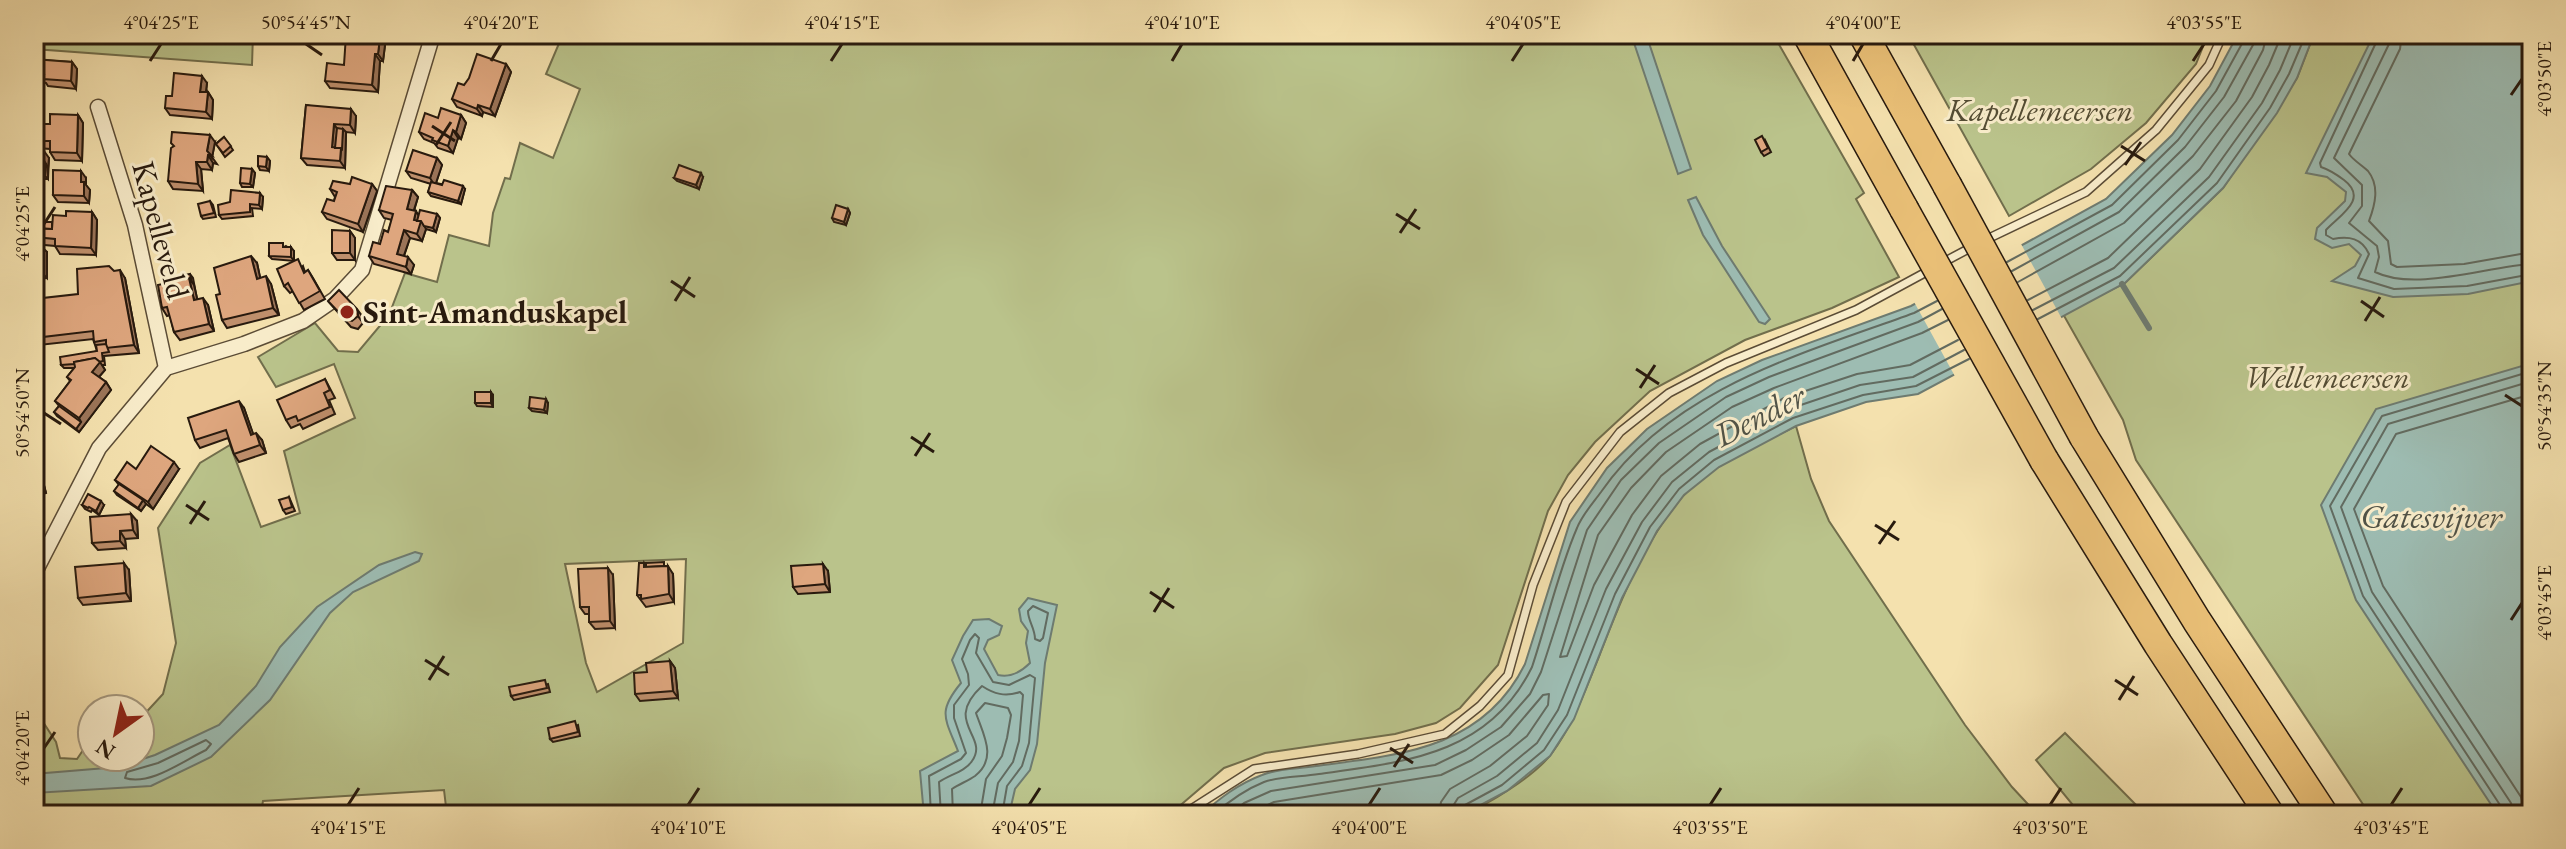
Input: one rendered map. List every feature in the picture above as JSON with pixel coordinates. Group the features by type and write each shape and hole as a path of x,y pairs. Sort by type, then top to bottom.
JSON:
{"highway":[{"path":"1807,34 2044,460 2158,644 2270,815"},
{"path":"1863,34 2084,437 2197,621 2324,815"}],"street":[{"path":"34,574 99,448 166,368 244,344 303,321 335,299 362,270 433,34"},
{"name":"Kapelleveld","path":"98,107 135,225 166,368"}],"lane":[{"path":"1182,815 1254,769 1358,754 1445,734 1480,706 1508,675 1533,585 1566,502 1620,432 1669,393 1726,363 1856,310 2011,226 2086,192 2156,130 2209,65 2223,34"}],"green space":[{"path":"34,34 253,34 252,65 34,49"},
{"path":"563,34 1773,34 1864,193 1856,199 1899,277 1832,308 1745,340 1650,391 1595,442 1568,475 1548,511 1498,665 1460,708 1436,723 1395,734 1265,753 1224,768 1169,815 447,815 444,790 263,801 261,812 235,815 34,815 34,721 43,722 56,742 60,758 76,759 76,773 156,773 156,702 163,694 176,643 158,528 200,463 230,445 261,527 300,513 284,451 355,418 334,364 276,387 258,357 315,323 338,351 358,352 389,315 405,273 437,282 449,235 489,246 493,213 505,178 510,179 520,143 553,158 580,89 546,74","holes":["686,559 683,643 597,692 586,663 565,564"]},
{"name":"Kapellemeersen","path":"1908,34 2208,34 2196,64 2146,123 2091,169 2009,216"},
{"name":"Wellemeersen","path":"2314,34 2532,34 2532,815 2370,815 2136,460 2123,420 2063,314 2125,283 2223,188 2297,78"},
{"path":"1796,426 1811,479 1829,521 1965,725 2012,787 2038,815 1462,815 1511,788 1535,771 1552,753 1579,705 1635,572 1656,533 1682,497 1721,465"},
{"path":"2065,733 2146,815 2081,815 2036,760"}],"water":[{"path":"1631,34 1646,34 1691,169 1678,174"},
{"name":"Dender","path":"2238,34 2314,34 2297,78 2277,113 2223,188 2125,283 1918,394 1866,402 1796,426 1719,467 1684,495 1657,531 1622,598 1574,719 1550,756 1507,791 1462,815 1201,815 1237,787 1268,773 1408,751 1463,731 1486,714 1507,692 1525,664 1570,522 1607,468 1647,429 1717,381 1762,360 1911,306 2106,199 2172,135 2210,86"},
{"path":"2374,34 2532,34 2532,281 2468,294 2393,297 2332,281 2355,266 2361,255 2349,244 2332,248 2315,239 2317,228 2345,201 2346,192 2327,177 2306,173"},
{"path":"1696,197 1722,246 1770,319 1765,324 1759,322 1703,235 1688,200"},
{"name":"Gatesvijver","path":"2532,363 2532,815 2498,815 2356,600 2321,505 2376,409"},
{"path":"415,552 422,554 419,561 353,592 330,613 270,700 211,757 151,786 34,793 34,774 76,770 76,773 156,773 156,755 219,725 256,686 280,647 317,607 379,565"},
{"path":"1028,598 1057,605 1045,663 1037,744 1030,770 1015,789 1009,815 924,815 920,771 958,751 946,709 961,683 952,660 963,636 973,620 989,619 1002,626 999,635 988,640 984,649 998,675 1019,672 1030,663 1026,643 1028,631 1021,621 1019,609"}],"pier":[{"path":"2020,242 2062,319 1957,380 1913,300"}],"building":[{"path":"346,35 380,38 372,85 325,81 327,63 344,65"},
{"path":"477,54 506,64 490,109 478,105 477,109 452,99 458,83 464,85 469,78"},
{"path":"34,59 72,62 71,81 43,79 44,75 34,75"},
{"path":"174,73 202,76 200,92 208,92 206,112 165,108 166,96 172,96"},
{"path":"306,105 351,109 350,125 334,124 332,147 341,148 340,161 301,158"},
{"path":"441,108 461,115 448,146 419,132 425,113 438,118"},
{"path":"34,113 38,113 37,124 50,124 50,114 78,115 77,153 50,152 50,141 34,141"},
{"path":"337,128 343,129 342,149 335,148"},
{"path":"172,132 210,135 207,151 212,156 208,155 207,162 196,162 198,184 168,181 171,148 174,146 171,143"},
{"path":"1762,136 1768,148 1761,152 1755,140"},
{"path":"224,137 231,146 223,153 216,144"},
{"path":"413,150 437,158 430,178 406,171"},
{"path":"34,151 44,151 43,160 34,160"},
{"path":"258,156 267,157 266,167 258,166"},
{"path":"34,164 46,164 45,176 34,175"},
{"path":"679,165 701,173 696,185 674,178"},
{"path":"241,168 252,169 250,184 240,183"},
{"path":"53,170 81,171 84,196 53,195"},
{"path":"352,177 372,184 358,224 322,212 327,199 334,201 337,192 330,189 333,181 350,184"},
{"path":"444,180 463,186 458,201 428,192 431,182 442,185"},
{"path":"386,186 412,190 407,209 416,211 414,220 421,221 417,234 404,230 397,254 408,257 406,267 369,256 373,242 380,244 384,230 388,232 393,214 379,210"},
{"path":"231,190 260,193 259,205 250,204 250,212 219,215 218,205 230,202"},
{"path":"210,201 214,213 201,216 198,204"},
{"path":"836,205 848,209 844,222 832,218"},
{"path":"420,210 437,214 433,228 417,221"},
{"path":"66,211 92,212 91,248 55,246 55,239 34,237 34,228 52,229 53,215 66,216"},
{"path":"38,222 52,222 52,229 38,228"},
{"path":"332,230 350,231 350,253 332,253"},
{"path":"269,243 283,243 283,247 291,247 291,257 269,256"},
{"path":"34,249 44,249 44,275 34,275"},
{"path":"251,256 257,279 266,276 273,308 222,320 214,268"},
{"path":"298,259 304,273 308,270 320,291 299,303 288,283 284,286 277,269"},
{"path":"109,266 114,271 120,270 134,345 106,348 106,340 94,342 93,331 34,338 34,299 78,294 77,269"},
{"path":"190,274 192,282 189,278 181,280 180,276"},
{"path":"189,278 194,300 203,298 209,324 174,332 167,307 162,308 158,285"},
{"name":"Sint-Amanduskapel","path":"339,290 357,309 358,316 352,321 345,319 328,301"},
{"path":"106,344 109,352 102,353 103,361 95,358 61,365 60,357 97,351 96,345"},
{"path":"95,358 100,362 92,372 106,382 79,418 55,401 71,380 67,377 75,367 74,362"},
{"path":"325,379 330,390 324,393 330,407 298,421 296,416 286,420 277,400"},
{"path":"475,392 491,392 491,403 475,403"},
{"path":"530,397 546,399 544,410 529,408"},
{"path":"239,401 251,435 256,433 260,445 234,454 226,430 195,440 188,418"},
{"path":"59,406 81,422 76,429 54,412"},
{"path":"151,446 174,462 148,502 115,480 127,462 136,469"},
{"path":"34,463 41,485 34,487"},
{"path":"119,484 143,500 138,508 114,491"},
{"path":"88,494 101,501 96,511 82,505"},
{"path":"289,497 292,507 283,510 279,500"},
{"path":"131,514 133,530 120,531 120,541 92,543 90,517"},
{"path":"664,562 664,566 646,567 646,563"},
{"path":"124,563 126,593 78,598 75,567"},
{"path":"639,563 644,563 644,567 668,566 669,594 641,599 641,595 637,595"},
{"path":"823,564 825,584 793,587 791,566"},
{"path":"608,568 610,621 589,622 589,607 580,607 578,569"},
{"path":"670,661 673,691 635,694 634,673 647,672 646,663"},
{"path":"545,680 547,688 511,696 509,687"},
{"path":"575,721 578,732 550,739 548,728"}],"waterway":[{"path":"2122,284 2149,328"}],"place":[{"name":"Sint-Amanduskapel","path":"347,312"}]}
